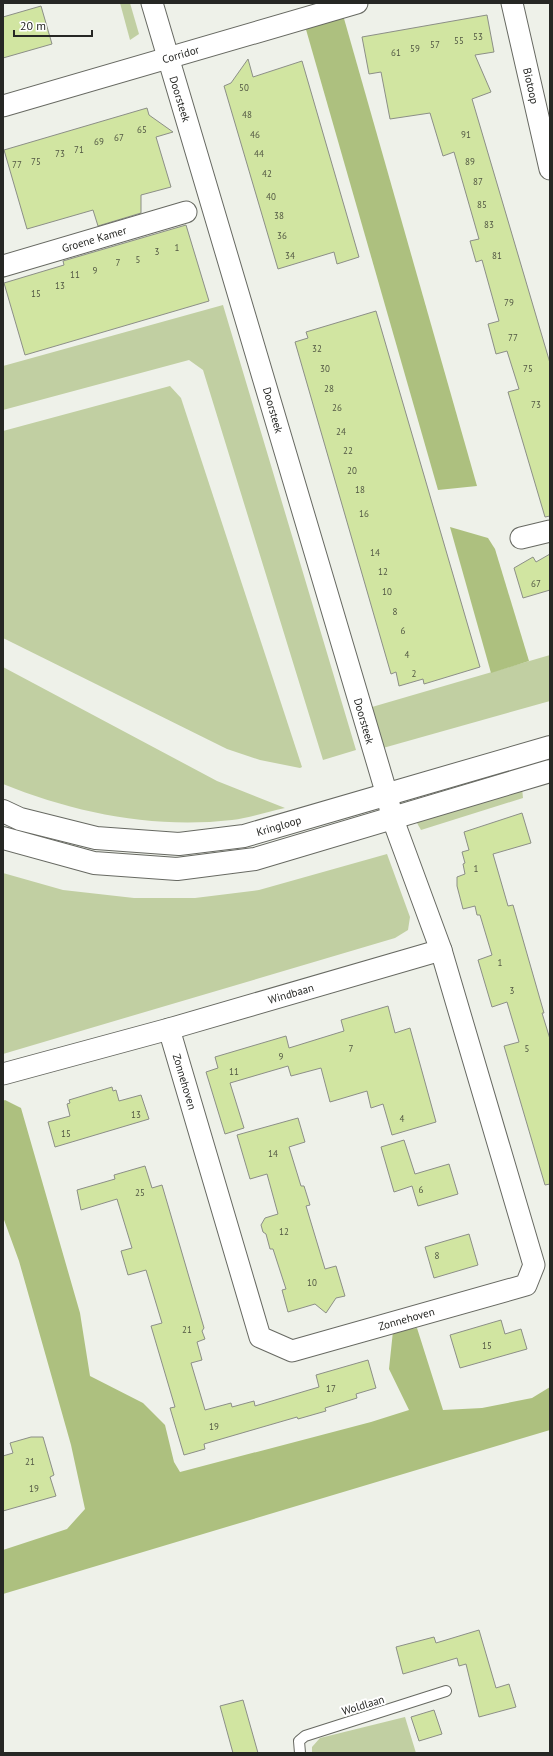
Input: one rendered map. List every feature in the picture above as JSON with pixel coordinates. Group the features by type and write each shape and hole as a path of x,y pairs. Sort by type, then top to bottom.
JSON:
{"street":[{"name":"Doorsteek","path":"152,3 387,795 392,817"},
{"name":"Corridor","path":"3,106 358,3"},
{"name":"Biotoop","path":"512,3 550,169"},
{"name":"Groene Kamer","path":"3,266 186,212"},
{"path":"521,538 550,531"},
{"name":"Kringloop","path":"3,811 20,819 96,838 179,844 244,836 550,747"},
{"path":"3,838 94,864 177,869 255,859 550,771"},
{"path":"392,817 441,950"},
{"name":"Windbaan","path":"3,1074 169,1029 441,950"},
{"name":"Zonnehoven","path":"169,1029 260,1337 292,1351 526,1286 534,1265 441,950"}],"lane":[{"name":"Woldlaan","path":"300,1753 299,1741 306,1736 446,1691"}],"green space":[{"path":"120,3 130,3 139,34 130,40"},
{"path":"343,15 477,486 438,490 305,26"},
{"path":"223,305 356,750 323,760 203,370 189,360 3,410 3,366"},
{"path":"170,386 181,398 302,767 300,768 260,760 227,749 3,638 3,431"},
{"path":"450,527 488,538 495,549 529,661 491,673"},
{"path":"550,655 550,701 383,748 372,707"},
{"path":"3,667 217,781 285,808 232,820 173,822 144,820 86,811 3,784"},
{"path":"522,788 523,798 421,830 417,823 421,816"},
{"path":"387,854 410,917 408,930 395,938 3,1054 3,873 63,890 134,898 195,898 259,890"},
{"path":"5,1100 21,1108 80,1313 90,1376 143,1403 165,1425 174,1462 180,1472 371,1422 409,1410 389,1369 393,1331 417,1328 443,1410 482,1408 532,1398 550,1387 550,1430 3,1594 3,1550 67,1529 85,1509 71,1445 19,1261 3,1217 3,1101"},
{"path":"405,1717 416,1753 312,1753 312,1747 320,1738"}],"building":[{"path":"41,6 52,44 3,58 3,17"},
{"path":"487,15 494,52 475,55 491,92 472,99 550,363 550,516 545,517 508,392 519,389 507,351 496,354 488,324 499,321 482,260 476,262 470,241 479,239 454,152 443,156 430,113 390,119 381,72 369,74 362,37"},
{"path":"248,59 253,77 302,61 359,257 337,264 334,252 278,269 224,86 231,83"},
{"path":"147,108 149,115 173,132 156,137 171,187 141,195 141,213 98,226 93,210 27,229 4,150"},
{"path":"186,225 209,301 25,355 4,283 64,265 63,261"},
{"path":"376,311 480,667 424,684 423,679 399,686 396,672 391,674 295,342 308,338 306,332"},
{"path":"550,554 550,590 523,598 514,568 533,557 536,562"},
{"path":"522,813 531,843 493,854 508,906 513,905 550,1039 550,1184 545,1185 504,1046 519,1042 507,1002 492,1007 478,960 492,955 480,915 477,915 475,906 463,909 457,886 457,877 465,874 463,864 465,863 462,852 469,850 464,832"},
{"path":"388,1006 395,1033 410,1028 436,1122 392,1135 383,1104 371,1108 367,1091 330,1102 321,1068 291,1076 288,1066 230,1083 244,1128 225,1134 206,1072 218,1068 215,1057 286,1036 289,1048 344,1031 341,1020"},
{"path":"112,1087 113,1091 116,1090 119,1101 141,1095 149,1119 55,1147 48,1122 70,1116 67,1104 70,1103 69,1100"},
{"path":"298,1118 305,1142 289,1147 301,1186 304,1186 310,1205 306,1206 325,1269 336,1266 345,1296 336,1298 326,1313 315,1304 288,1312 282,1290 286,1289 273,1249 270,1249 266,1234 263,1232 261,1225 265,1218 278,1214 267,1174 250,1179 237,1135"},
{"path":"404,1140 415,1174 449,1164 458,1194 418,1206 412,1186 394,1192 381,1147"},
{"path":"145,1166 152,1188 162,1185 204,1328 202,1331 205,1339 197,1342 202,1360 191,1363 205,1410 231,1403 232,1407 254,1401 255,1406 319,1387 316,1375 368,1360 376,1388 356,1394 357,1398 325,1408 326,1411 298,1419 297,1417 204,1444 205,1449 184,1455 170,1408 175,1407 151,1326 162,1323 146,1270 128,1275 121,1251 132,1248 117,1199 81,1210 77,1190 115,1179 114,1175"},
{"path":"469,1234 478,1265 434,1278 425,1247"},
{"path":"501,1320 505,1334 521,1329 527,1349 460,1368 450,1335"},
{"path":"31,1437 43,1437 54,1475 50,1477 56,1496 3,1511 3,1456 13,1453 10,1443"},
{"path":"479,1630 496,1688 509,1684 516,1707 479,1717 466,1664 459,1666 457,1658 403,1674 396,1647 434,1637 436,1643"},
{"path":"243,1700 258,1753 233,1753 220,1706"},
{"path":"434,1710 442,1734 419,1741 411,1717"}]}
